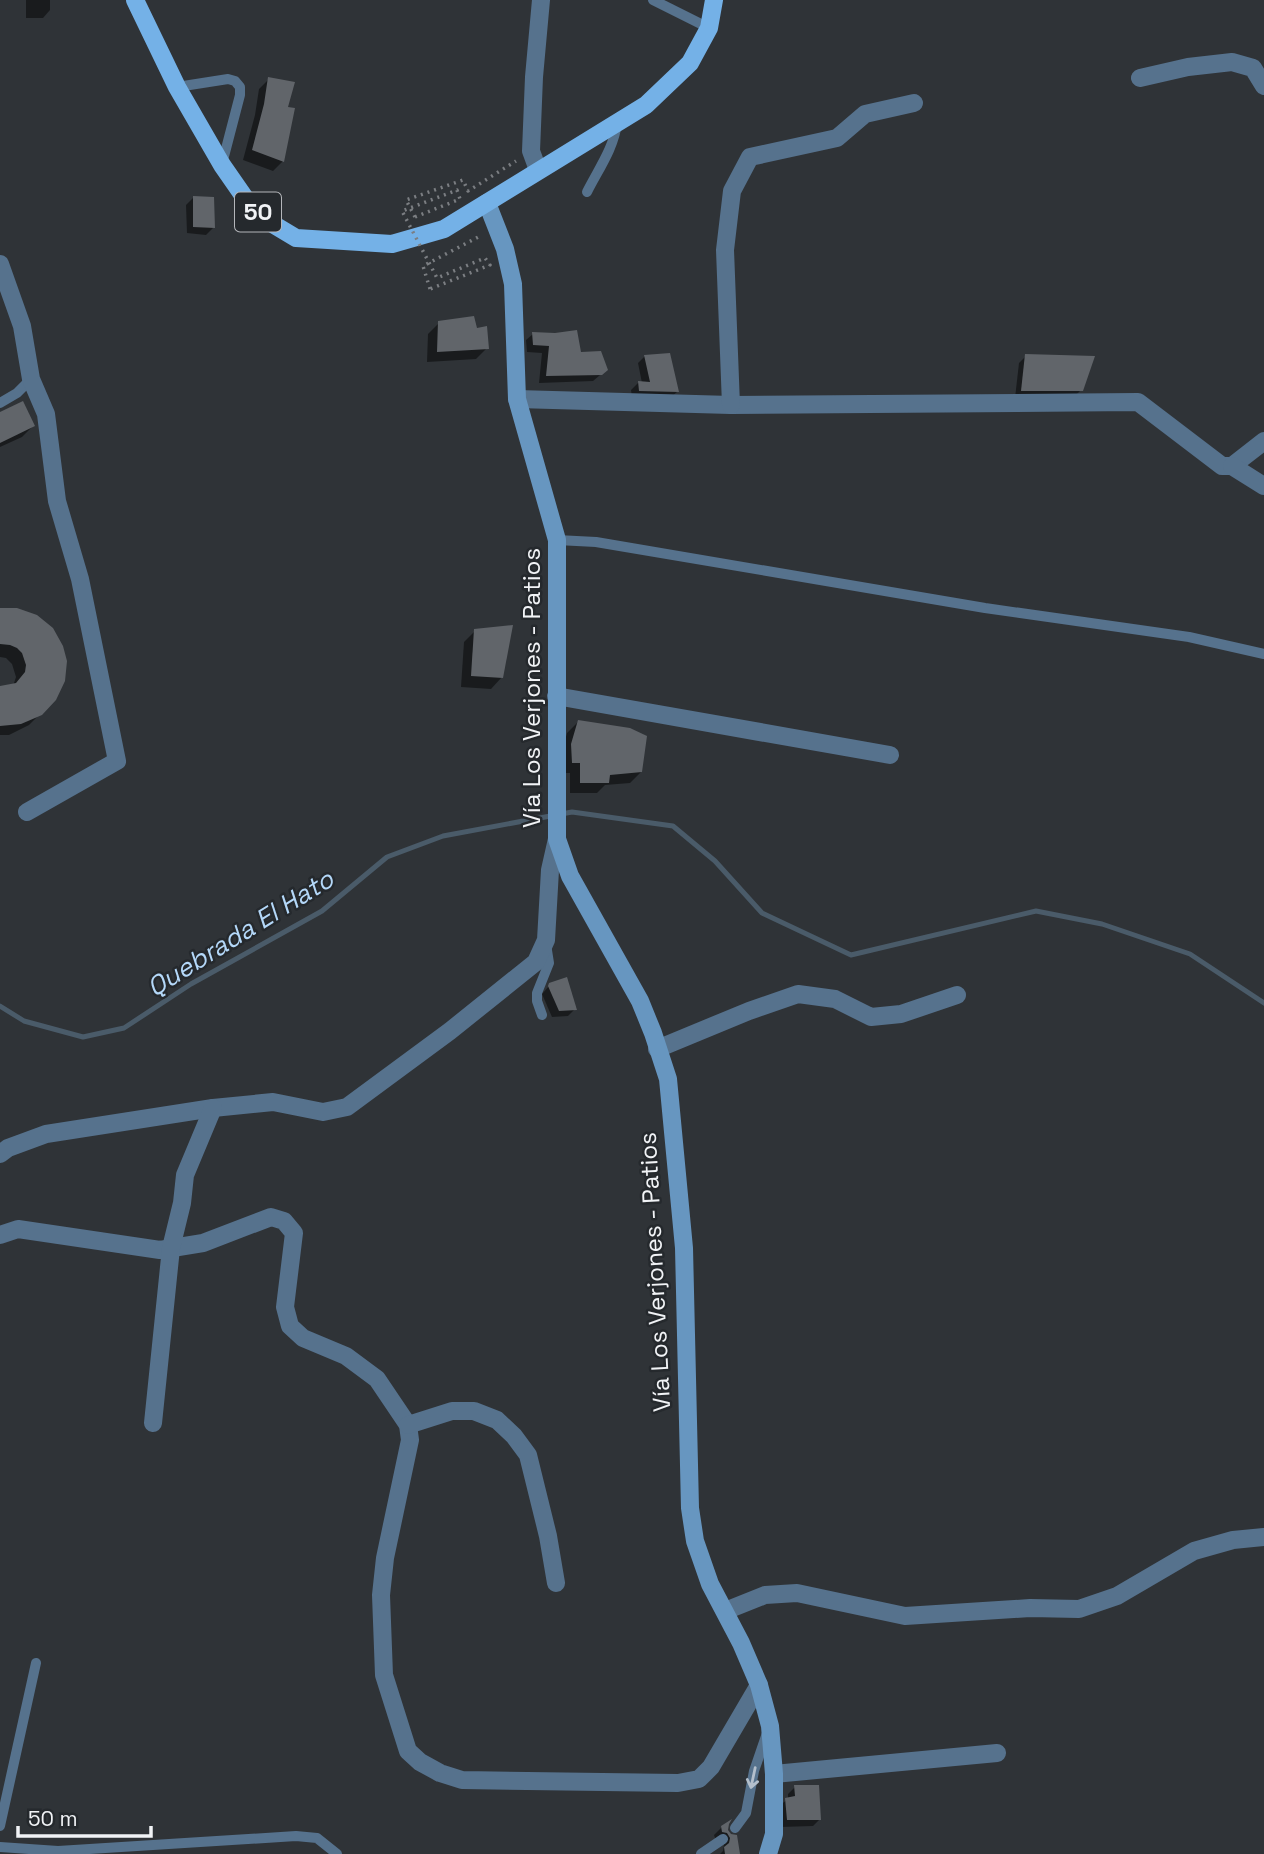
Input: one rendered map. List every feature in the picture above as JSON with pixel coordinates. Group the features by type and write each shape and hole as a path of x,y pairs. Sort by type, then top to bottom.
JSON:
{"main road":[{"name":"50","path":"135,0 177,88 222,165 247,201 271,223 296,238 392,244 444,229 646,105 690,63 709,28 714,0"}],"street":[{"path":"538,170 531,151 541,0"},
{"path":"1140,78 1188,66 1232,61 1254,68 1264,86"},
{"path":"731,405 725,250 732,191 750,157 837,138 865,114 914,103"},
{"name":"Vía Los Verjones - Patios","path":"487,203 505,248 513,284 517,399 557,540 557,824 570,876 640,1000 668,1079 684,1248 690,1508 695,1541 710,1584 741,1643 759,1685 770,1726 774,1774 774,1834 768,1854"},
{"path":"0,264 22,326 31,379 46,414 57,501 80,579 117,761 27,812"},
{"path":"517,399 731,405 1138,402 1222,466 1233,466 1264,486"},
{"path":"1233,466 1264,441"},
{"path":"556,696 890,755"},
{"path":"0,1154 8,1148 46,1135 213,1108 273,1102 323,1112 347,1107 450,1031 536,962 546,940 550,870 557,824"},
{"path":"657,1049 798,994 835,999 871,1017 901,1014 957,995"},
{"path":"153,1423 171,1248 185,1175 213,1108"},
{"path":"0,1235 18,1229 160,1250 203,1243 271,1217 284,1221 294,1233 285,1307 290,1326 303,1338 346,1356 377,1379 408,1425 410,1440 382,1582 382,1635 384,1675 408,1752 420,1762 440,1773 462,1780 678,1783 699,1779 711,1767 759,1685"},
{"path":"408,1425 452,1411 474,1411 498,1420 514,1436 528,1455 548,1536 556,1583"},
{"path":"725,1611 765,1595 797,1593 905,1616 1030,1608 1079,1609 1117,1596 1194,1550 1233,1540 1264,1537"},
{"path":"774,1774 997,1753"}],"lane":[{"path":"653,0 709,28"},
{"path":"177,88 228,79 235,81 240,87 222,165"},
{"path":"587,192 616,135 617,122"},
{"path":"0,403 17,393 31,379"},
{"path":"557,540 596,542 985,608 1189,637 1264,654"},
{"path":"542,1015 537,993 549,963 546,940"},
{"path":"0,1826 36,1663"},
{"path":"736,1828 746,1813 754,1771 770,1726"},
{"path":"0,1847 57,1853 296,1836 317,1838 337,1854"},
{"path":"701,1854 723,1839"}],"path":[{"path":"496,227 423,266 430,289 491,265 485,258 437,278 402,211 457,190 460,198 415,217 406,200 463,180 468,191 531,151"}],"building":[{"path":"268,77 295,82 288,107 295,108 284,162 252,150"},
{"path":"193,196 214,197 215,228 193,227"},
{"path":"474,316 477,328 487,326 489,349 437,352 438,321"},
{"path":"577,330 581,352 601,351 608,370 602,375 546,376 549,346 533,345 532,332"},
{"path":"670,353 679,392 639,391 638,381 650,382 644,355"},
{"path":"1025,354 1095,356 1083,391 1021,391"},
{"path":"23,401 35,426 0,443 0,412"},
{"path":"0,608 17,608 37,615 53,628 63,646 67,661 65,681 56,700 42,715 21,724 0,726 0,686 16,683 25,672 26,665 17,648 0,644"},
{"path":"513,625 503,678 471,676 474,629"},
{"path":"578,720 630,728 647,736 642,772 610,775 609,783 580,783 580,763 572,763 571,744"},
{"path":"567,977 577,1010 559,1011 548,986 549,983"},
{"path":"794,1785 819,1785 821,1820 787,1820 785,1798 795,1796"},
{"path":"732,1819 728,1830 737,1835 740,1854 725,1854 724,1847 730,1838 727,1833 722,1832 721,1826"}],"waterway":[{"name":"Quebrada El Hato","path":"0,1006 24,1021 83,1037 124,1028 191,984 322,911 387,857 443,836 572,812 673,826 715,861 762,913 851,955 1036,911 1102,924 1190,954 1264,1003"}]}
